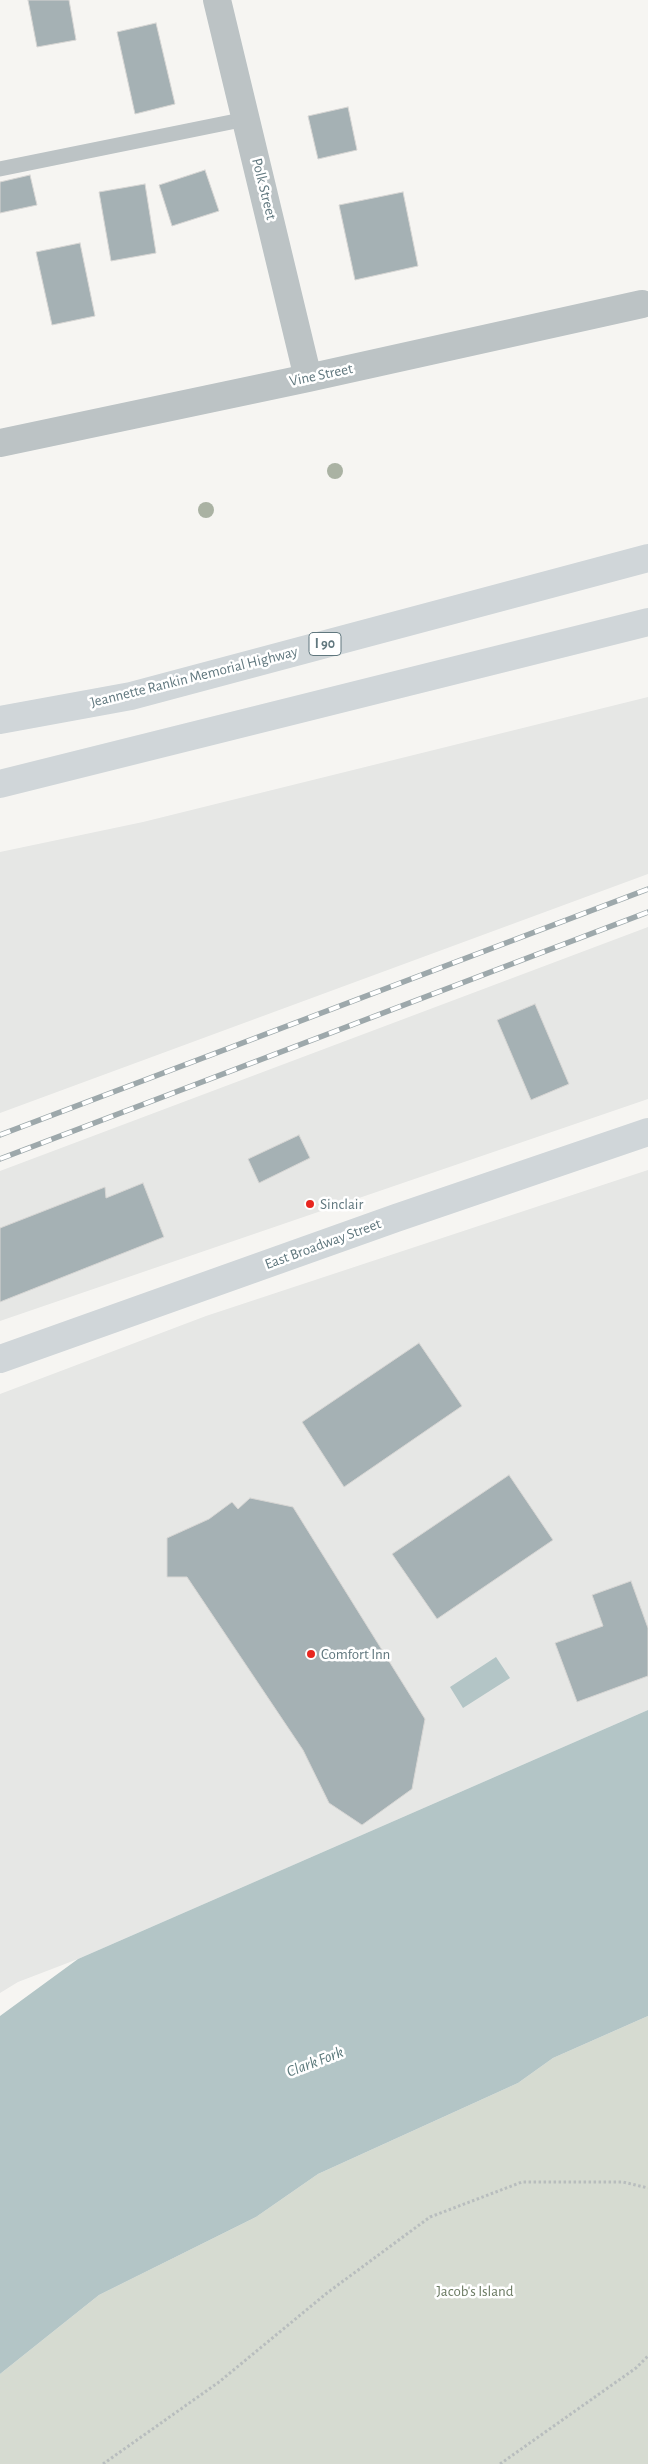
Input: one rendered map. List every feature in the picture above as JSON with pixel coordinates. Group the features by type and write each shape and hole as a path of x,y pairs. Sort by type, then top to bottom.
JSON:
{"main road":[{"name":"Jeannette Rankin Memorial Highway","path":"0,720 130,696 648,558"},
{"path":"0,784 648,622"},
{"name":"East Broadway Street","path":"0,1359 396,1218 648,1132"}],"street":[{"name":"Polk Street","path":"217,0 308,378"},
{"name":"Vine Street","path":"0,443 308,378 642,304"}],"lane":[{"path":"0,169 246,119"}],"path":[{"path":"103,2464 219,2382 327,2293 430,2216 522,2182 623,2182 648,2188"},
{"path":"500,2464 636,2368 648,2356"}],"shaded area":[{"path":"648,697 648,874 0,1113 0,852 143,822"},
{"path":"648,927 648,1099 0,1321 0,1171"},
{"path":"648,1170 648,1710 78,1959 18,1982 0,1993 0,1394 206,1316"}],"green space":[{"name":"Jacob's Island","path":"648,2016 648,2464 0,2464 0,2374 99,2295 256,2217 318,2174 518,2083 553,2058"}],"water":[{"path":"496,1657 510,1678 463,1708 450,1687"},
{"name":"Clark Fork","path":"648,1710 648,2016 553,2058 518,2083 318,2174 256,2217 99,2295 0,2374 0,2016 78,1959"}],"building":[{"path":"28,0 69,0 76,40 37,47"},
{"path":"156,23 175,104 135,114 117,32"},
{"path":"348,107 357,150 318,159 308,116"},
{"path":"205,170 219,211 172,226 159,185"},
{"path":"30,175 37,205 0,213 0,182"},
{"path":"145,184 156,253 111,261 99,192"},
{"path":"403,192 418,266 355,280 339,205"},
{"path":"80,243 95,316 52,325 36,252"},
{"path":"535,1004 569,1084 531,1100 497,1020"},
{"path":"299,1135 310,1158 259,1183 248,1159"},
{"path":"143,1183 164,1237 0,1302 0,1228 105,1187 106,1198"},
{"path":"419,1343 462,1406 344,1487 302,1422"},
{"path":"509,1475 553,1540 437,1619 392,1554"},
{"name":"Comfort Inn","path":"250,1498 293,1507 425,1719 412,1789 362,1825 329,1803 303,1750 187,1577 167,1577 167,1538 209,1519 232,1502 238,1509"},
{"path":"631,1581 648,1628 648,1676 577,1702 555,1643 603,1626 592,1595"}],"railway":[{"path":"0,1135 648,889"},
{"path":"0,1159 648,912"}],"place":[{"name":"Sinclair","path":"310,1204"},
{"name":"Comfort Inn","path":"311,1654"}]}
